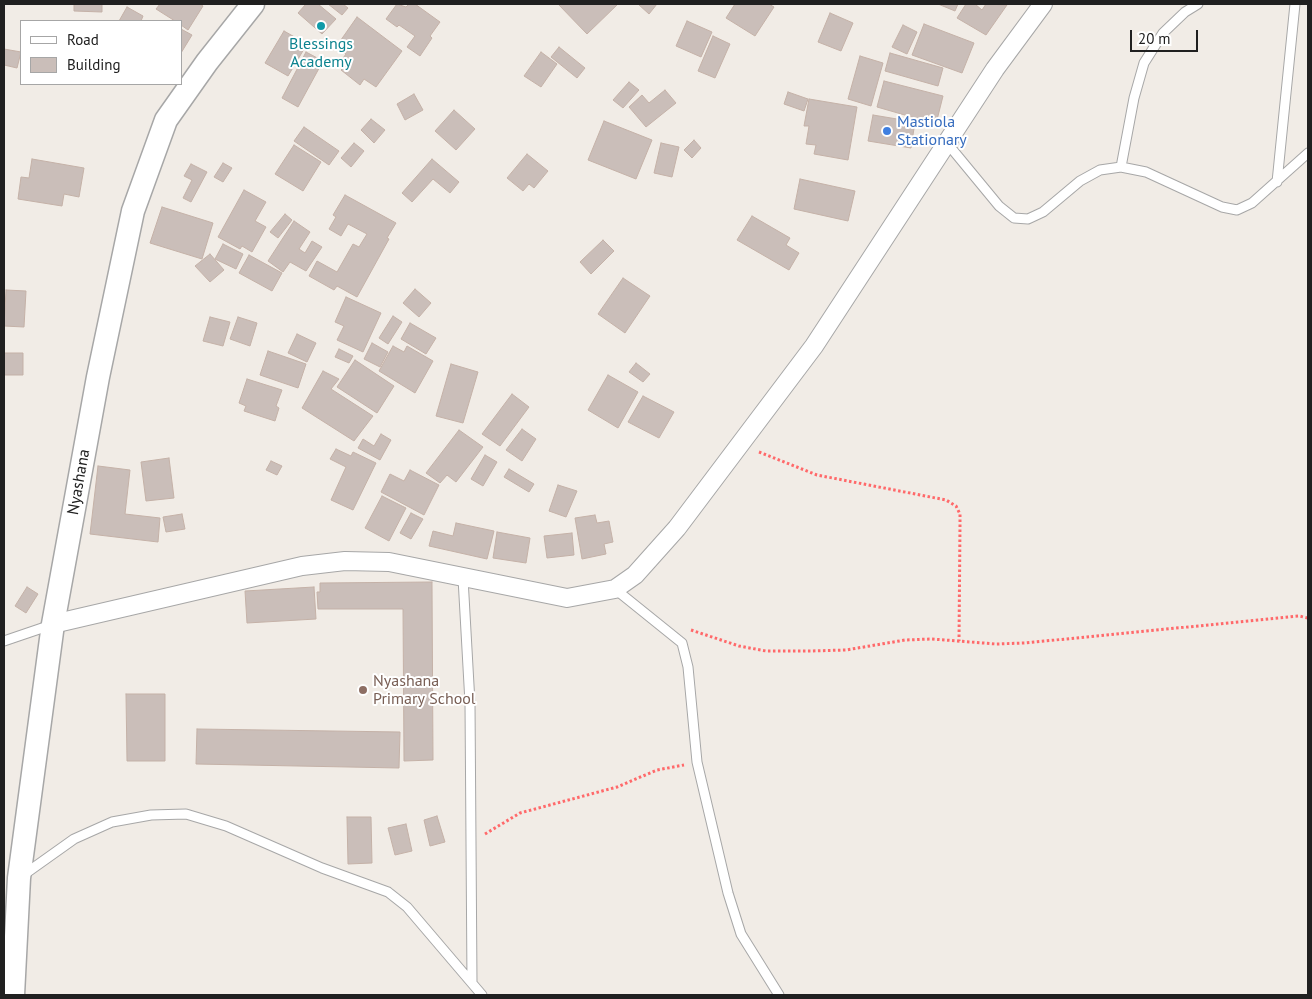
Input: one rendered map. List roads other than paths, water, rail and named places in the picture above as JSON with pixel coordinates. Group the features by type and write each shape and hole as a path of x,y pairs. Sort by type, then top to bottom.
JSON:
{"street":[{"name":"Nyashana","path":"13,995 10,931 19,878 52,624 98,377 133,211 166,120 207,62 253,4"},
{"path":"52,624 302,566 345,561 389,562 568,598 615,589 635,575 677,528 814,346 995,69 1042,4"}],"lane":[{"path":"1121,167 1134,98 1144,63 1163,33 1185,12 1198,4"},
{"path":"1277,182 1295,4"},
{"path":"947,143 999,206 1014,218 1028,219 1043,212 1080,181 1100,170 1121,167 1146,172 1222,208 1237,210 1252,203 1308,153"},
{"path":"463,578 470,703 472,983"},
{"path":"615,589 671,632 682,643 685,653 697,762 715,845 741,934 779,995"},
{"path":"4,640 52,624"},
{"path":"19,878 74,838 112,822 151,815 186,814 226,826 322,868 388,892 407,907 482,995"}],"place":[{"name":"Blessings Academy","path":"321,26"},
{"name":"Mastiola Stationary","path":"887,131"},
{"name":"Nyashana Primary School","path":"363,690"}]}
